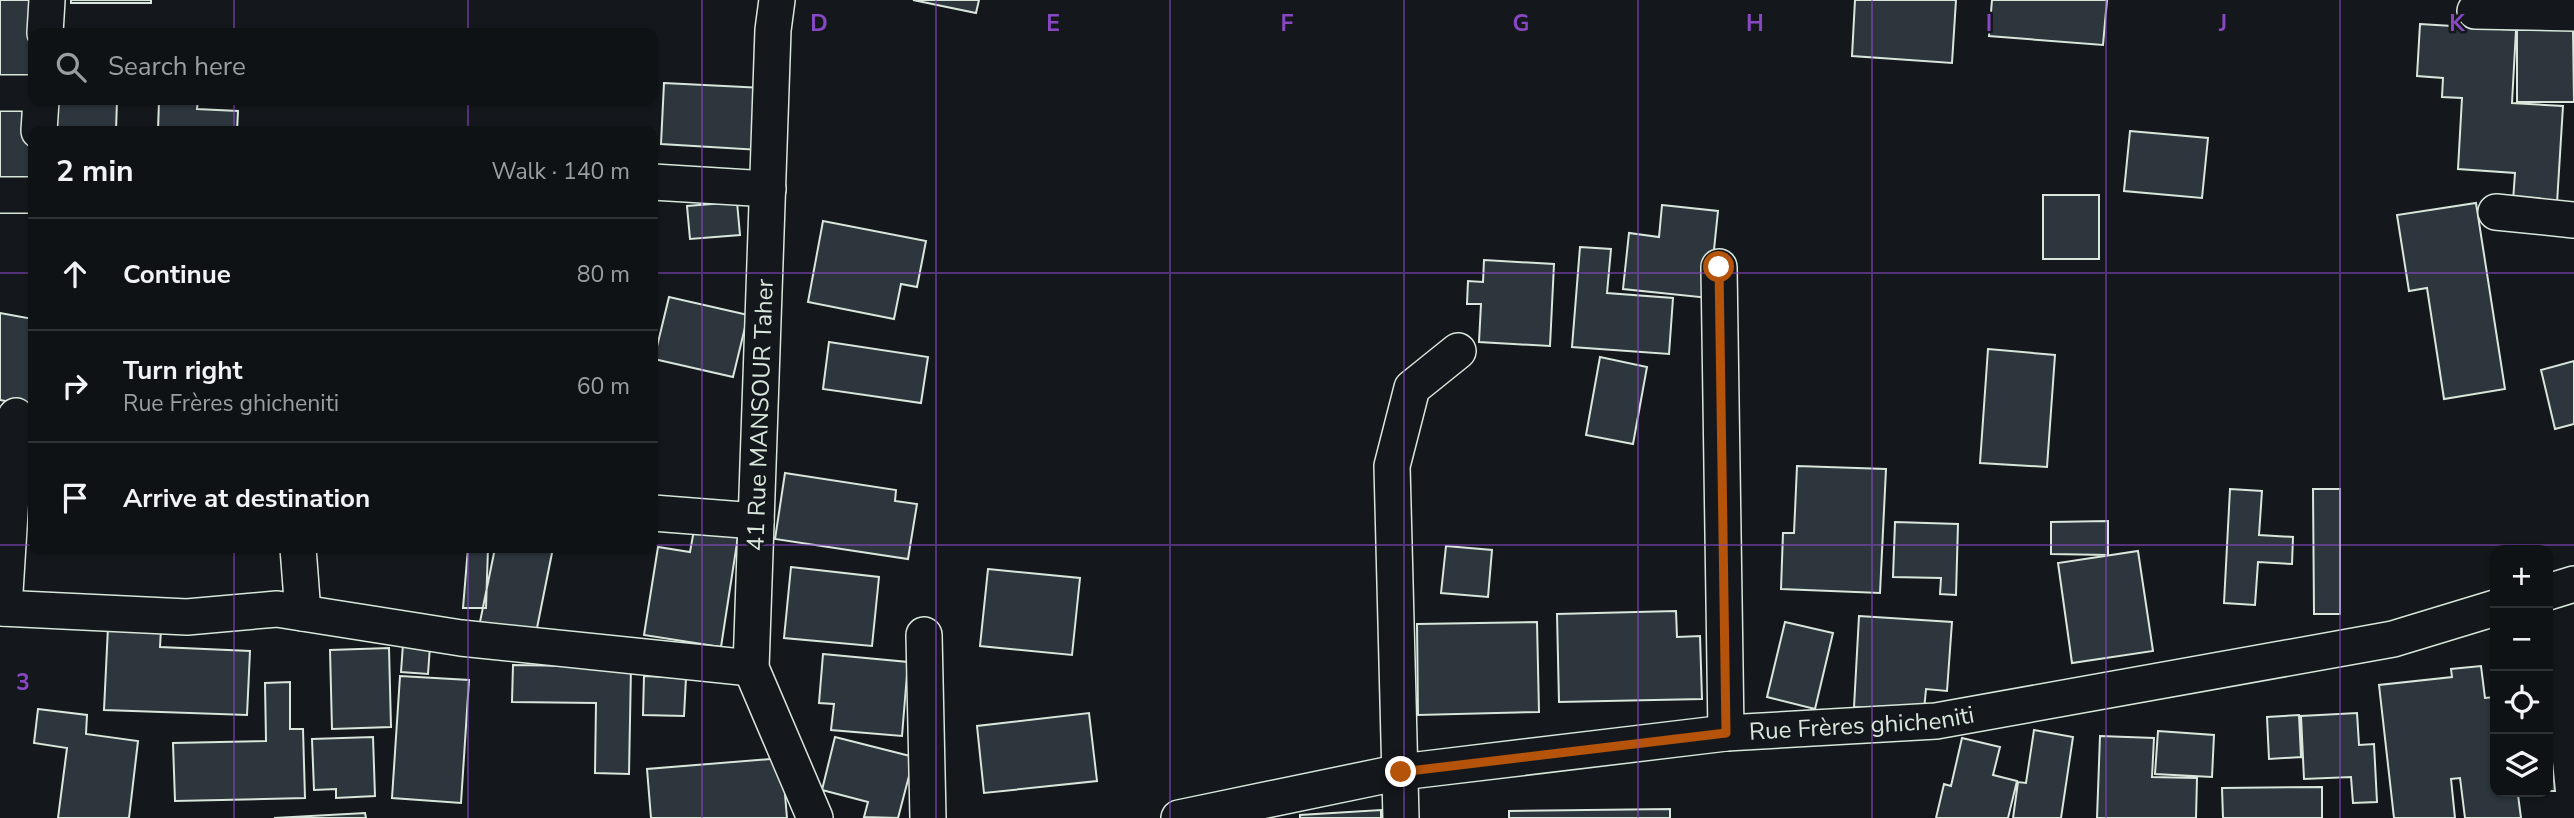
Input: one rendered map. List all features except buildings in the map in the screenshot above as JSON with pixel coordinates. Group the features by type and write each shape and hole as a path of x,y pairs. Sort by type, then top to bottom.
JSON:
{"street":[{"path":"45,28 47,0"},
{"name":"41 Rue MANSOUR Taher","path":"776,0 751,668 815,818"},
{"path":"2475,11 2574,13"},
{"path":"0,93 28,93"},
{"path":"38,126 41,105"},
{"path":"658,182 768,189"},
{"path":"0,195 28,195"},
{"path":"2496,212 2574,220"},
{"path":"1719,267 1726,733"},
{"path":"1401,818 1392,466 1412,388 1458,351"},
{"path":"16,415 2,608 187,617 276,609 461,638 751,668"},
{"path":"658,513 756,521"},
{"path":"298,553 303,613"},
{"path":"2553,590 2574,584"},
{"name":"Rue Frères ghicheniti","path":"1179,818 1401,772 1726,733 1936,721 2393,639 2490,610"},
{"path":"924,635 928,818"}],"route":[{"path":"1401,772 1726,733 1719,267"}]}
